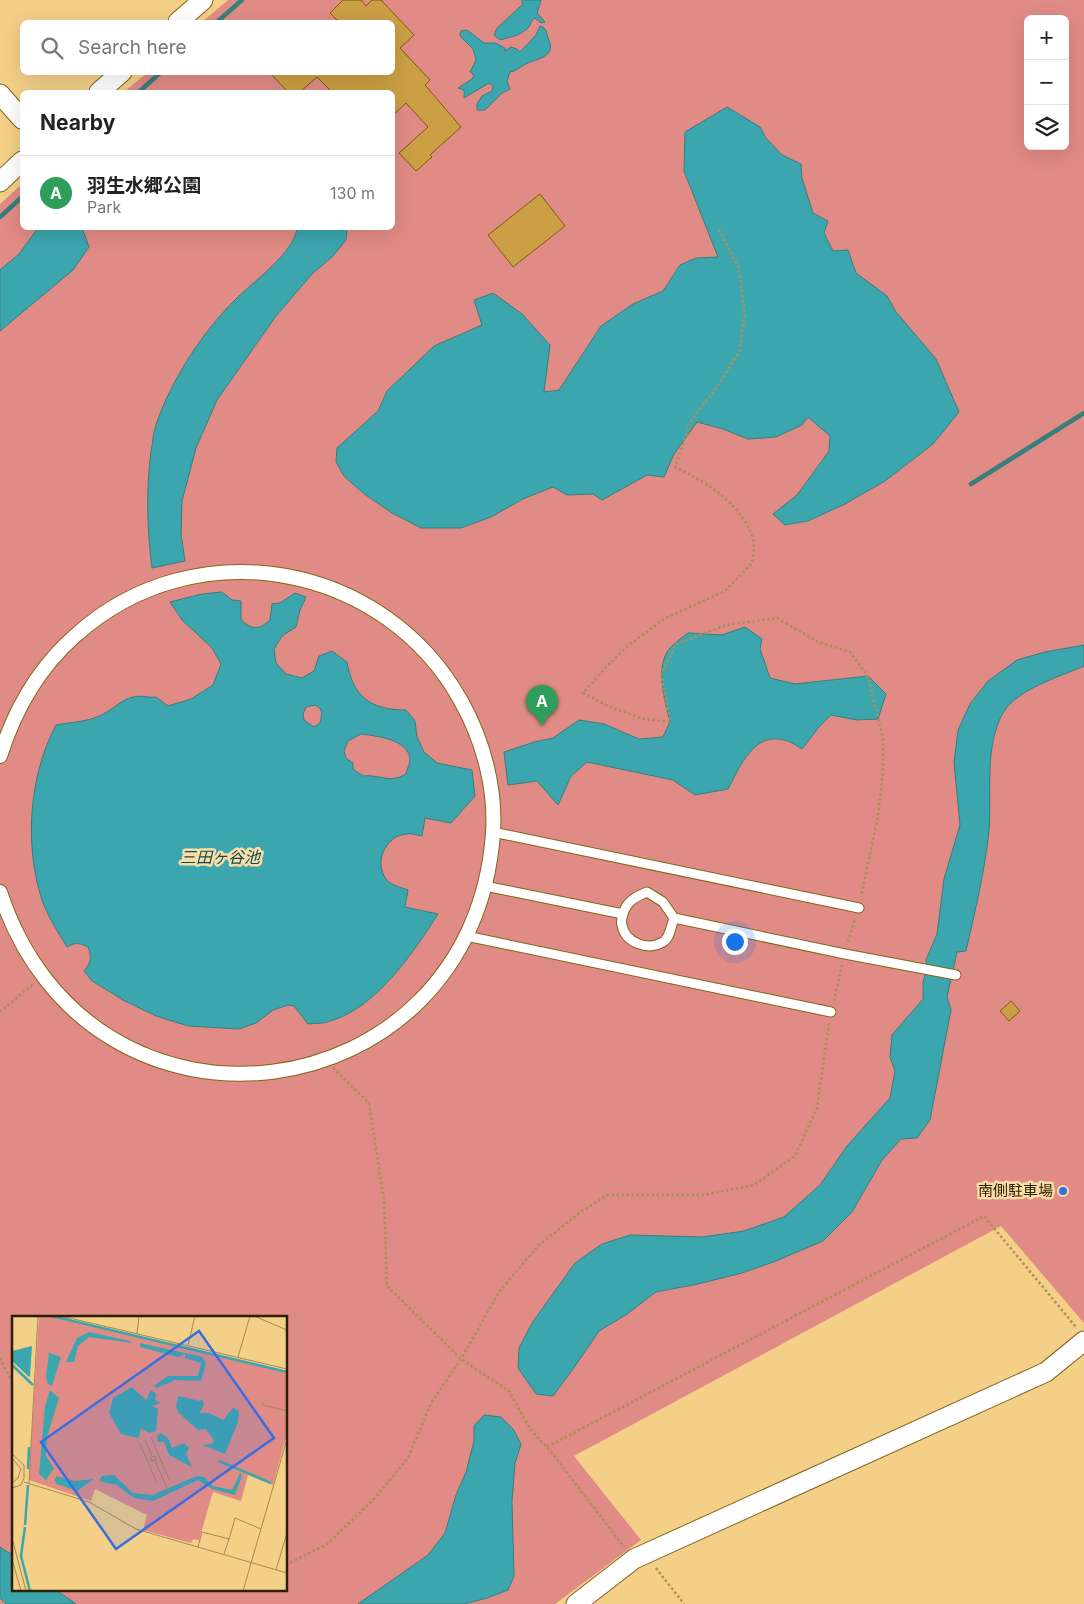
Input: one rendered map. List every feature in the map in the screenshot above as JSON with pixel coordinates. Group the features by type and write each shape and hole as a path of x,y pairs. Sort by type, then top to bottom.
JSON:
{"street":[{"path":"180,20 203,0"},
{"path":"101,90 119,75"},
{"path":"0,94 20,117"},
{"path":"0,182 20,164"},
{"path":"0,756 9,728 27,694 49,662 76,634 108,610 142,592 217,572 256,572 295,577 332,588 367,604 399,626 434,660 451,684 470,718 484,754 491,792 493,832 485,886 466,936 446,969 421,998 392,1024 360,1044 325,1060 291,1070 221,1074 186,1069 152,1059 120,1044 91,1025 64,1002 41,976 23,949 12,927 0,892"},
{"path":"576,1604 639,1557 1046,1372 1081,1335"}],"lane":[{"path":"493,832 859,908"},
{"path":"485,886 623,914"},
{"path":"674,918 669,935 663,942 652,946 643,946 636,943 625,933 621,925 625,907 630,900 647,892 663,902 674,918 956,975"},
{"path":"466,936 831,1012"}],"path":[{"path":"288,1564 327,1544 375,1498 408,1458 431,1403 461,1359 499,1292 538,1246 578,1213 607,1195 704,1195 754,1185 795,1156 817,1108 831,1012 845,954 859,908 878,816 883,774 883,739 868,676 850,652 818,642 777,618 726,625 676,644 661,676 670,722 644,719 610,707 583,693 629,645 664,619 725,592 752,562 753,540 740,514 724,497 704,482 675,467 692,419 739,352 745,314 738,266 719,230"},
{"path":"0,1012 41,976"},
{"path":"325,1060 368,1102 384,1200 387,1286 461,1359 508,1391 530,1428 639,1557 684,1604"},
{"path":"547,1447 984,1216 1081,1335"},
{"path":"0,1358 12,1383"}],"shaded area":[{"path":"228,0 1084,0 1084,1323 1001,1226 574,1456 641,1540 555,1604 0,1604 0,204 20,186 20,230 395,230 395,90 126,90 145,75 395,75 395,20 204,20"}],"water":[{"path":"522,0 541,0 537,13 545,22 541,23 535,18 522,33 500,40 494,35 497,28 522,5"},
{"path":"540,26 546,31 550,45 548,53 510,72 507,81 510,89 502,93 485,110 477,110 477,104 482,96 492,91 493,86 489,83 464,98 464,90 458,88 472,79 474,75 470,72 476,60 473,49 460,36 461,31 467,30 484,43 496,43 505,48 505,51 511,47 520,52 536,35"},
{"path":"727,107 760,127 766,138 782,155 801,164 802,178 813,213 828,221 824,233 833,251 848,250 856,273 887,296 896,312 936,359 959,412 933,444 885,481 845,504 808,521 785,525 773,514 797,495 829,451 830,436 808,417 802,425 776,437 748,439 723,429 697,422 674,454 664,477 647,475 602,500 593,494 567,495 553,487 523,499 491,517 461,528 421,528 392,513 363,493 344,476 336,462 337,448 378,411 387,391 434,346 482,325 474,300 493,293 522,314 550,345 544,392 559,390 601,326 633,304 663,291 680,265 696,258 718,257 684,171 685,132"},
{"path":"37,230 83,230 89,247 73,270 0,331 0,270 19,254"},
{"path":"296,230 347,230 346,240 333,256 312,274 276,316 217,400 196,448 182,501 181,534 185,561 152,568 148,524 148,480 154,431 162,408 189,357 212,325 237,298 273,266 289,247"},
{"name":"三田ヶ谷池","path":"222,592 232,600 241,601 241,620 255,628 262,626 270,620 272,604 280,603 295,593 306,597 300,610 296,627 282,636 274,649 276,663 286,674 302,678 314,671 319,656 332,651 347,662 354,684 359,693 366,699 383,707 406,710 415,721 417,737 424,752 437,763 472,770 475,796 451,823 425,818 422,836 406,834 399,836 387,845 381,859 383,874 387,880 394,885 408,890 405,907 438,914 405,962 377,993 345,1016 327,1022 308,1024 294,1006 288,1005 273,1010 256,1023 239,1029 188,1026 156,1016 123,1000 92,981 84,971 90,960 88,947 73,944 67,947 42,900 33,856 32,811 40,766 56,725 94,718 104,714 128,698 136,696 156,697 168,706 191,699 213,685 221,664 212,648 182,620 170,602 202,594","holes":["315,705 320,708 322,715 320,723 314,727 304,720 303,714 306,707","361,734 390,740 404,747 410,759 406,774 394,778 363,776 353,769 353,763 346,758 344,751 348,741"]},
{"path":"745,627 762,639 760,649 770,678 795,684 868,676 886,694 878,719 857,720 831,715 802,749 784,740 773,739 764,741 749,753 728,789 695,795 673,780 587,762 571,776 558,805 537,781 508,785 504,752 553,738 579,720 604,724 639,739 663,737 670,722 662,677 664,660 669,649 688,633 722,635"},
{"path":"1084,645 1084,666 1028,690 1009,705 997,726 991,755 989,830 982,876 966,951 957,952 947,997 951,1010 930,1120 917,1138 901,1139 882,1160 852,1212 823,1241 742,1273 656,1292 627,1314 599,1331 553,1396 536,1394 518,1368 519,1348 532,1323 575,1263 602,1244 630,1235 702,1237 744,1231 784,1217 820,1185 847,1146 890,1098 895,1071 890,1057 892,1035 923,999 923,982 927,969 926,960 937,934 944,879 960,825 954,762 958,730 970,704 988,681 1017,660 1045,652"},
{"path":"484,1415 501,1417 513,1429 521,1444 515,1463 512,1501 514,1576 508,1590 464,1604 358,1604 428,1555 445,1533 456,1495 466,1472 474,1441 474,1426"},
{"path":"0,1547 12,1555 12,1592 59,1592 76,1604 6,1604 0,1598"}],"building":[{"path":"343,0 361,0 366,6 372,0 381,0 414,35 400,48 430,80 425,85 461,127 430,155 432,157 416,171 399,153 428,127 406,103 395,113 395,90 330,90 317,77 302,90 286,90 272,75 395,75 395,20 337,20 330,13"},
{"path":"540,194 565,226 513,267 488,235"},
{"path":"1011,1001 1020,1011 1009,1021 1000,1011"}],"waterway":[{"path":"219,20 242,0"},
{"path":"141,90 158,75"},
{"path":"0,217 20,199"},
{"path":"971,484 1084,413"}],"place":[{"name":"羽生水郷公園","path":"542,726"},
{"name":"南側駐車場","path":"1063,1191"}]}
